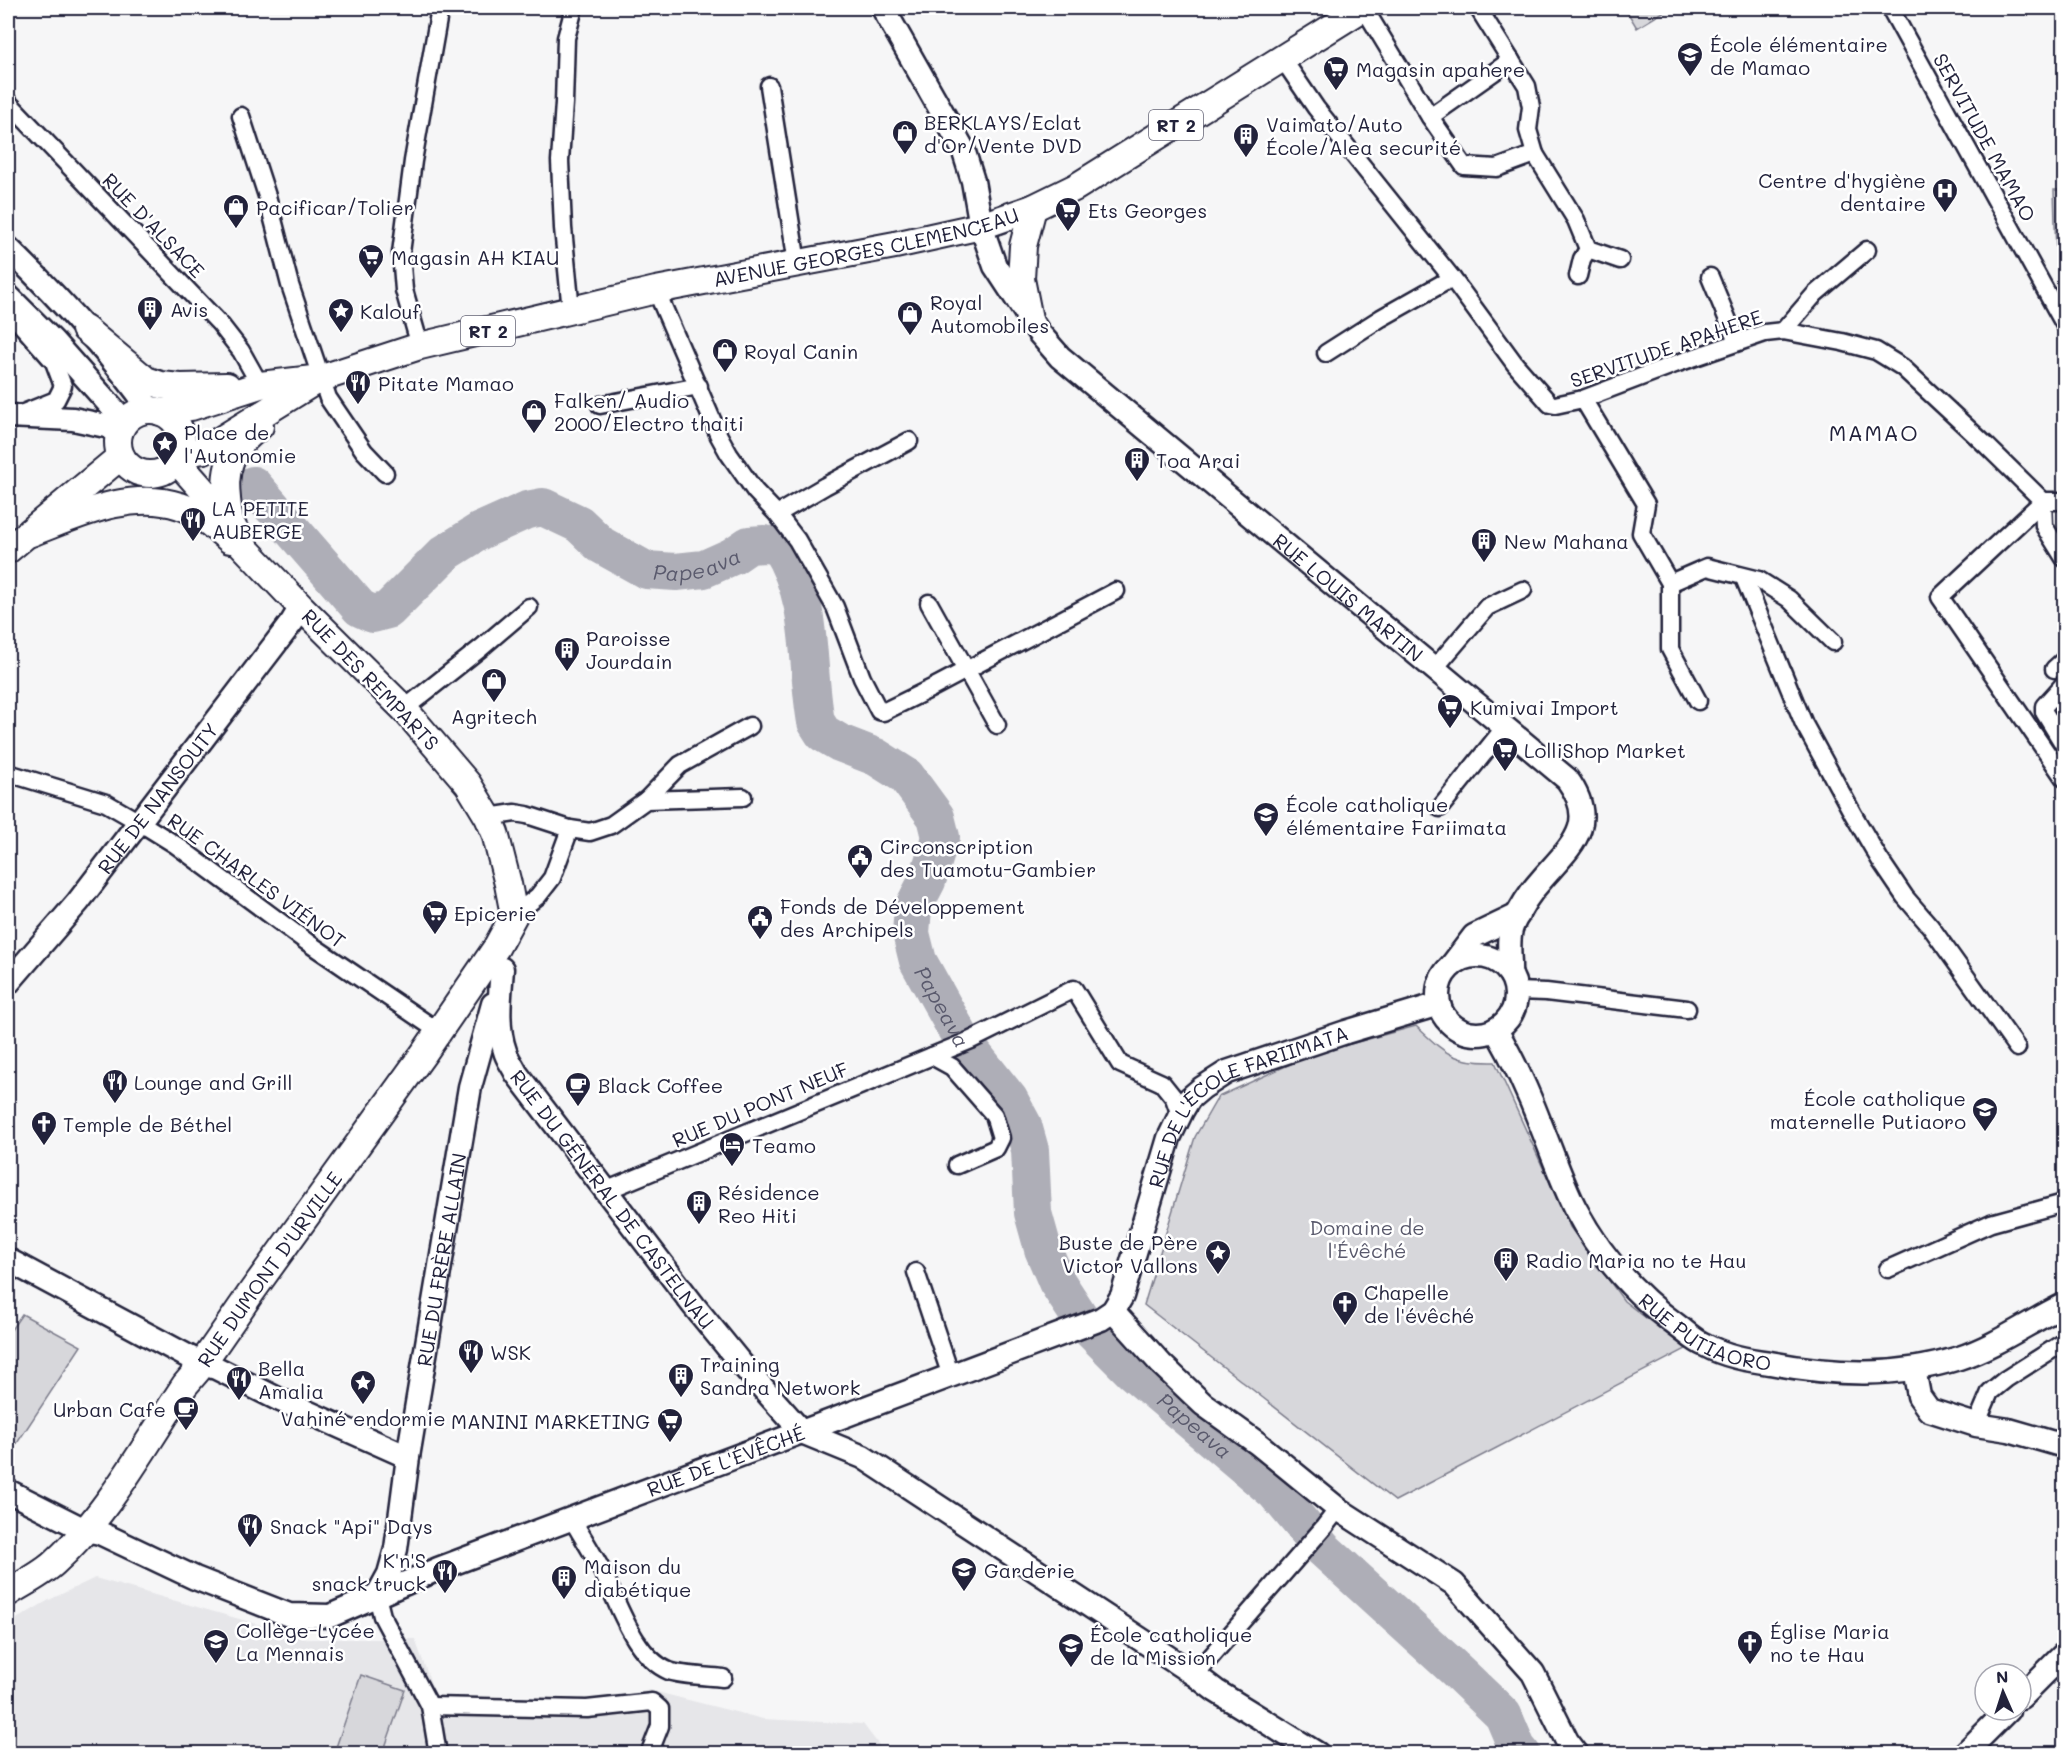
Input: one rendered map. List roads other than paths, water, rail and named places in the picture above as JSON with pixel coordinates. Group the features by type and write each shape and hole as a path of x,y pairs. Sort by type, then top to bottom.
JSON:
{"main road":[{"name":"RUE LOUIS MARTIN","path":"884,8 963,149 973,181 981,226 995,266 1045,341 1060,357 1567,779 1578,796 1582,823 1575,842 1541,880 1518,915"},
{"name":"AVENUE GEORGES CLEMENCEAU","path":"322,378 420,346 656,290 981,226 1033,208 1076,187 1363,8"},
{"path":"1029,318 1021,279 1023,246 1033,208"},
{"path":"8,248 85,329 155,411 174,422 182,437 178,457"},
{"path":"8,296 53,341 123,425"},
{"path":"85,329 146,381 161,385 203,388 260,385"},
{"name":"RT 2","path":"123,425 132,416 191,407 260,385 322,378"},
{"name":"RT 2","path":"121,456 136,472 159,473 168,468 178,457 204,450 322,378"},
{"path":"230,521 225,491 228,469 238,446 294,395"},
{"path":"11,416 73,419 123,425"},
{"path":"8,550 121,456 118,443 123,425"},
{"name":"RUE DES REMPARTS","path":"178,457 230,521 242,544 301,607 404,709 468,784 495,833 508,884 512,920"},
{"path":"31,532 88,512 133,501 170,503 188,509 202,518 265,568"},
{"name":"RUE DE NANSOUTY","path":"8,983 78,902 292,622 301,607"},
{"path":"1518,915 1511,926 1514,1009 1503,1025 1496,1030 1472,1035 1464,1032 1448,1022 1439,1004 1438,995 1443,975 1473,936 1518,915"},
{"name":"RUE DU FRÈRE ALLAIN","path":"377,1596 389,1574 396,1549 408,1457 470,1087 502,969 512,920"},
{"name":"RUE DUMONT D'URVILLE","path":"8,1593 54,1563 85,1530 115,1490 185,1386 438,1031 512,920"},
{"path":"1452,965 1467,957 1482,956 1501,963 1513,983"},
{"name":"RUE DU GÉNÉRAL DE CASTELNAU","path":"502,969 499,1006 505,1051 516,1073 738,1360 802,1432"},
{"name":"RUE DE L'ÉCOLE FARIIMATA","path":"1107,1315 1125,1289 1169,1138 1190,1099 1202,1088 1227,1072 1439,1004"},
{"name":"RUE PUTIAORO","path":"1496,1030 1521,1079 1575,1209 1613,1267 1663,1316 1704,1345 1735,1357 1796,1368 1860,1374 1914,1370 1960,1358 2064,1305"},
{"path":"8,1260 202,1364 216,1368 339,1428 408,1457"},
{"path":"1107,1315 1203,1404 1257,1443 1338,1509 1454,1584 1533,1673 1567,1741 1577,1754"},
{"name":"RUE DE L'ÉVÊCHÉ","path":"8,1491 85,1530 100,1533 195,1578 290,1615 330,1616 416,1577 1107,1315"},
{"path":"1914,1370 1919,1396 1929,1410 1976,1425 2009,1430 2064,1446"},
{"path":"802,1432 863,1457 1216,1691 1318,1754"},
{"path":"2033,1686 2064,1656"},
{"path":"1964,1754 1996,1722"}],"street":[{"path":"420,346 404,290 401,254 413,162 440,8"},
{"path":"571,311 563,228 560,161 566,38 574,8"},
{"path":"1363,8 1430,117 1464,166 1497,168 1534,154"},
{"path":"1478,8 1527,86 1531,107 1528,130 1534,154 1576,220 1588,249 1620,260"},
{"name":"SERVITUDE MAMAO","path":"1890,8 2063,321"},
{"name":"SERVITUDE APAHERE","path":"1282,58 1336,134 1452,278 1515,364 1550,404 1583,399 1765,333 1783,331 1842,342 1876,351 1902,367 2043,501"},
{"path":"1430,117 1511,60"},
{"path":"769,86 797,263"},
{"name":"RUE D'ALSACE","path":"8,102 220,324 241,351 260,385"},
{"path":"241,117 267,196 290,285 328,398 364,451 385,473"},
{"path":"1578,276 1581,259 1588,249"},
{"path":"1783,331 1815,294 1867,250"},
{"path":"1710,277 1737,342"},
{"path":"1326,353 1381,318 1452,278"},
{"path":"656,290 719,436 755,491 797,540 835,607 862,678 879,711 883,712 968,670 1116,591"},
{"path":"8,310 54,362 63,386 56,400 11,416"},
{"path":"600,405 699,386"},
{"path":"1583,399 1646,504 1641,533 1670,583 1670,649 1698,701"},
{"path":"777,514 909,441"},
{"path":"2043,501 2044,526 2064,558"},
{"path":"2064,501 2043,501 1940,597 2064,778"},
{"path":"1670,583 1707,567 1759,580 1789,599 1833,642"},
{"path":"1744,578 1804,724 1853,814 1905,897 1930,926 2017,1048"},
{"path":"1434,669 1487,606 1523,590"},
{"path":"929,603 997,725"},
{"path":"404,709 529,607"},
{"path":"2064,684 2044,706 2044,712 2064,745"},
{"path":"488,817 515,813 570,829 590,832 611,825 646,800 680,765 750,726"},
{"path":"1440,808 1505,727"},
{"name":"RUE CHARLES VIÉNOT","path":"8,773 106,803 139,822 176,845 307,942 438,1031"},
{"path":"646,800 743,797"},
{"path":"512,920 538,896 552,878 570,829"},
{"path":"1513,983 1546,992 1687,1010"},
{"name":"RUE DU PONT NEUF","path":"605,1191 971,1040 1074,988 1120,1064 1162,1083 1174,1098 1180,1115"},
{"path":"932,1056 952,1067 994,1115 1001,1138 996,1148 957,1165"},
{"path":"1888,1269 1990,1223 2064,1203"},
{"path":"916,1272 951,1376"},
{"path":"1976,1425 1990,1392 2006,1379 2064,1342"},
{"path":"1195,1675 1338,1509"},
{"path":"571,1517 602,1570 621,1613 640,1646 655,1663 670,1671 723,1678"},
{"path":"377,1596 381,1616 430,1706 438,1754"},
{"path":"430,1706 587,1709 652,1702 660,1709 660,1726 649,1754"}],"waterway":[{"name":"Papeava","path":"253,485 360,608 373,614 388,610 445,553 480,531 527,510 543,507 579,524 601,545 646,570 676,572 704,569 733,556 749,545 779,546 790,567 804,610 816,722 823,733 840,743 876,757 906,776 936,817 941,837 927,881 913,908 911,933 918,961 962,1040 1009,1099 1023,1125 1030,1150 1033,1213 1043,1249 1057,1282 1083,1322 1133,1372 1275,1492 1323,1549 1503,1715 1517,1748 1522,1754"}],"place":[{"name":"École élémentaire de Mamao","path":"1690,78"},
{"name":"Magasin apahere","path":"1336,92"},
{"name":"BERKLAYS/Eclat d'Or/Vente DVD","path":"905,156"},
{"name":"Vaimato/Auto École/Alea securité","path":"1246,159"},
{"name":"Centre d'hygiène dentaire","path":"1945,214"},
{"name":"Pacificar/Tolier","path":"236,230"},
{"name":"Ets Georges","path":"1068,233"},
{"name":"Magasin AH KIAU","path":"371,280"},
{"name":"Avis","path":"150,332"},
{"name":"Kalouf","path":"341,334"},
{"name":"Royal Automobiles","path":"910,337"},
{"name":"Royal Canin","path":"725,374"},
{"name":"Pitate Mamao","path":"358,406"},
{"name":"Falken/ Audio 2000/Electro thaiti","path":"534,435"},
{"name":"Place de l'Autonomie","path":"165,467"},
{"name":"Toa Arai","path":"1137,483"},
{"name":"LA PETITE AUBERGE","path":"193,543"},
{"name":"New Mahana","path":"1484,564"},
{"name":"Paroisse Jourdain","path":"567,673"},
{"name":"Agritech","path":"494,704"},
{"name":"Kumivai Import","path":"1450,730"},
{"name":"LolliShop Market","path":"1505,773"},
{"name":"École catholique élémentaire Fariimata","path":"1266,838"},
{"name":"Circonscription des Tuamotu-Gambier","path":"860,880"},
{"name":"Epicerie","path":"435,936"},
{"name":"Fonds de Développement des Archipels","path":"760,941"},
{"name":"Lounge and Grill","path":"115,1105"},
{"name":"Black Coffee","path":"578,1108"},
{"name":"École catholique maternelle Putiaoro","path":"1985,1133"},
{"name":"Temple de Béthel","path":"44,1147"},
{"name":"Teamo","path":"732,1168"},
{"name":"Résidence Reo Hiti","path":"699,1226"},
{"name":"Buste de Père Victor Vallons","path":"1218,1276"},
{"name":"Radio Maria no te Hau","path":"1506,1283"},
{"name":"Chapelle de l'évêché","path":"1345,1327"},
{"name":"WSK","path":"471,1375"},
{"name":"Training Sandra Network","path":"681,1399"},
{"name":"Bella Amalia","path":"239,1402"},
{"name":"Vahiné endormie","path":"363,1406"},
{"name":"Urban Cafe","path":"186,1432"},
{"name":"MANINI MARKETING","path":"670,1444"},
{"name":"Snack \"Api\" Days","path":"250,1549"},
{"name":"Garderie","path":"964,1593"},
{"name":"K'n'S snack truck","path":"445,1595"},
{"name":"Maison du diabétique","path":"564,1601"},
{"name":"Collège-Lycée La Mennais","path":"216,1665"},
{"name":"Église Maria no te Hau","path":"1750,1666"},
{"name":"École catholique de la Mission","path":"1071,1669"}],"district":[{"name":"MAMAO","path":"1874,432"}],"park label":[{"name":"Domaine de l'Évêché","path":"1367,1238"}]}
